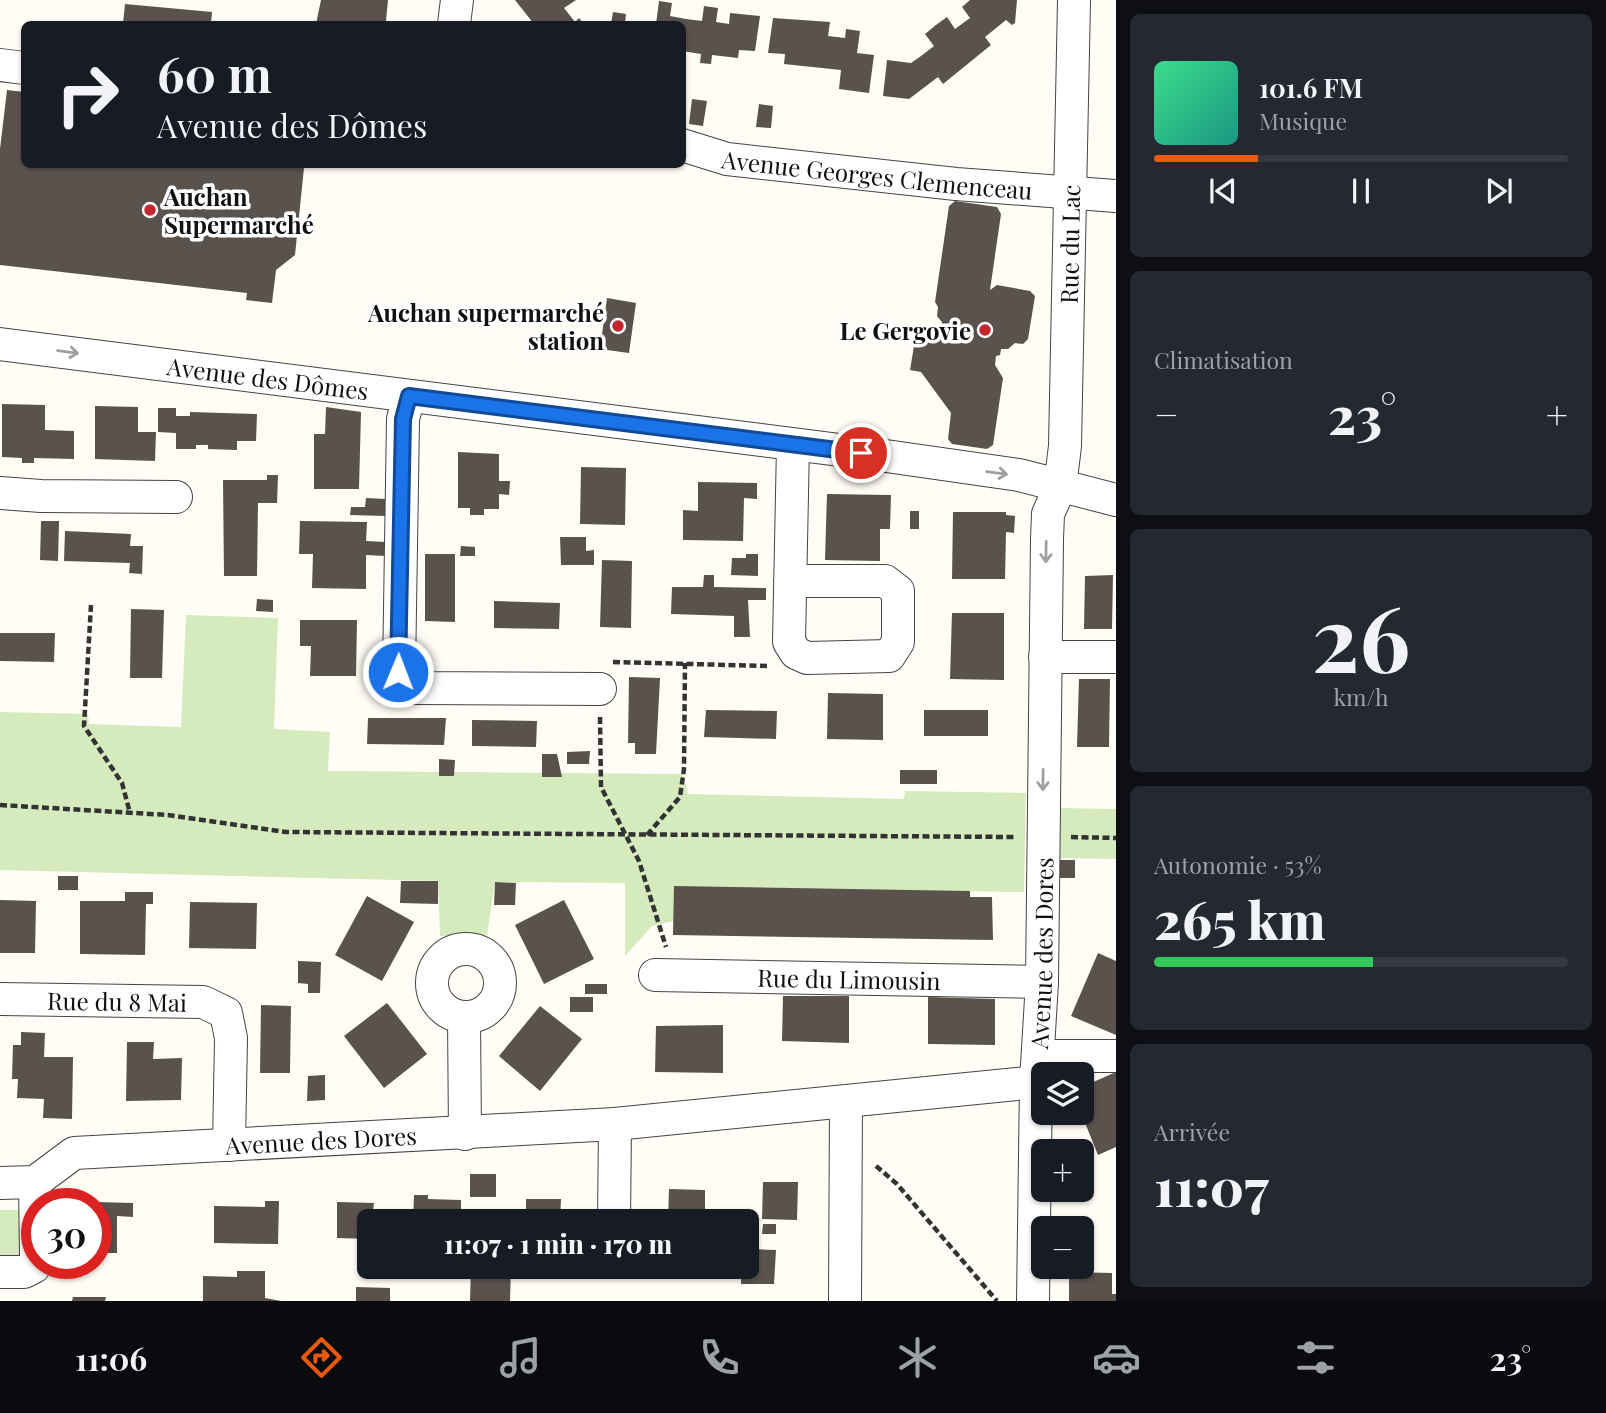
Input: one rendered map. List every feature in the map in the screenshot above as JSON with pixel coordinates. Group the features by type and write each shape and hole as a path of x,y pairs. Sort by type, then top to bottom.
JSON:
{"street":[{"path":"454,21 457,0"},
{"name":"Rue du Lac","path":"1060,487 1065,446 1074,0"},
{"path":"0,65 21,68"},
{"name":"Avenue Georges Clemenceau","path":"686,146 727,159 1116,196"},
{"name":"Avenue des Dômes","path":"0,344 1019,475 1116,500"},
{"path":"409,396 403,419 398,672 415,688 600,689"},
{"path":"790,581 885,582 898,591 898,642 889,656 807,658 796,653 789,642 790,581 793,445"},
{"name":"Avenue des Dores","path":"1038,1062 1042,982 1048,514 1060,487"},
{"path":"0,493 176,497"},
{"path":"1045,657 1116,657"},
{"name":"Rue du Limousin","path":"663,975 1042,982"},
{"name":"Rue du 8 Mai","path":"0,999 203,1002 226,1013 231,1038 229,1145"},
{"path":"464,1018 465,1134"},
{"path":"1080,1062 1116,1056"},
{"name":"Avenue des Dores","path":"34,1182 74,1153 615,1124 846,1102 1031,1070"},
{"path":"845,1301 846,1102"},
{"path":"614,1209 615,1124"},
{"path":"1033,1301 1037,1125"},
{"path":"0,1183 34,1182 34,1267 24,1272 0,1272"}],"path":[{"path":"91,605 85,726 122,783 130,813"},
{"path":"663,975 664,933 649,886 601,787 601,664 615,661 787,665 796,653"},
{"path":"647,835 680,796 684,769 685,663"},
{"path":"0,805 169,815 286,832 1116,838"},
{"path":"865,1157 897,1184 997,1301"}],"green space":[{"path":"186,615 278,618 274,729 330,732 328,771 683,774 688,794 904,799 905,791 1026,793 1024,892 674,887 674,921 652,926 625,956 625,883 495,882 487,935 440,936 438,881 0,870 0,712 88,714 89,724 181,727"},
{"path":"1058,808 1116,809 1116,859 1057,858"},
{"path":"0,1210 21,1210 21,1258 0,1258"}],"building":[{"path":"321,0 388,0 386,21 317,21"},
{"path":"515,0 576,0 564,8 574,21 532,21"},
{"path":"970,0 1017,0 1015,23 1012,25 1006,20 985,37 991,45 943,84 938,77 909,99 883,96 887,60 911,63 921,56 934,46 925,34 936,25 947,17 955,29 970,18 962,7"},
{"path":"659,1 672,3 670,16 686,19 702,21 704,6 718,8 716,22 729,24 730,13 760,16 755,51 739,50 738,58 712,55 711,64 700,63 701,54 686,52 686,21 656,21"},
{"path":"125,4 212,12 211,21 123,21"},
{"path":"613,12 626,14 625,21 612,21"},
{"path":"773,18 830,22 828,36 845,38 846,29 860,31 857,53 874,55 869,93 839,89 841,70 784,64 785,54 768,53"},
{"name":"Auchan Supermarché","path":"7,90 21,92 21,168 304,168 295,255 276,270 272,303 246,300 247,293 0,265 0,149"},
{"path":"692,99 707,101 703,126 689,124"},
{"path":"759,104 773,106 771,128 756,127"},
{"name":"Le Gergovie","path":"955,201 997,207 1001,214 990,290 997,285 1030,291 1035,296 1028,339 1023,344 1015,343 1008,349 1001,349 1000,355 996,356 995,365 1003,378 993,445 987,449 952,444 948,439 951,413 921,372 910,370 916,334 939,337 942,322 937,316 938,307 935,302 949,206"},
{"name":"Auchan supermarché station","path":"607,298 636,303 629,353 600,349"},
{"path":"2,404 45,405 45,430 74,431 74,459 34,458 34,463 22,463 22,458 2,457"},
{"path":"95,406 138,407 138,432 156,432 155,461 95,459"},
{"path":"326,407 361,412 359,489 314,489 314,434 325,434"},
{"path":"158,408 176,408 176,416 190,416 190,412 257,414 256,441 237,441 237,450 208,449 208,445 196,445 196,449 176,449 176,433 158,432"},
{"path":"458,452 499,454 499,481 510,481 509,495 499,494 499,509 484,509 484,515 470,515 470,508 458,508"},
{"path":"581,467 626,468 625,525 580,524"},
{"path":"267,475 278,475 277,503 258,503 257,576 224,576 223,480 267,480"},
{"path":"698,482 757,483 757,499 744,498 743,541 683,540 683,510 698,511"},
{"path":"827,494 891,495 890,529 880,529 880,561 825,560"},
{"path":"366,498 386,499 386,516 350,515 351,507 365,507"},
{"path":"910,511 919,511 919,529 910,529"},
{"path":"953,512 1006,512 1006,515 1015,516 1014,533 1006,532 1005,579 952,579"},
{"path":"41,521 59,521 58,561 40,560"},
{"path":"300,521 367,522 366,541 386,542 386,556 366,555 366,589 312,588 313,554 299,554"},
{"path":"65,531 131,534 130,546 143,546 142,574 129,573 130,563 64,561"},
{"path":"560,537 586,537 586,551 594,550 594,565 561,565"},
{"path":"461,546 475,547 475,556 460,556"},
{"path":"425,554 455,554 455,622 425,621"},
{"path":"746,554 758,554 758,576 731,575 732,558 746,558"},
{"path":"602,560 632,561 631,628 600,627"},
{"path":"704,575 714,575 714,587 766,588 766,600 748,600 750,637 734,637 734,616 671,614 672,587 703,587"},
{"path":"1113,575 1112,629 1084,629 1085,576"},
{"path":"257,599 273,600 273,612 256,611"},
{"path":"494,601 560,603 559,629 494,628"},
{"path":"131,609 164,610 162,678 130,678"},
{"path":"952,613 1004,613 1004,680 950,679"},
{"path":"300,620 357,620 356,676 310,676 311,646 300,646"},
{"path":"0,633 55,633 54,662 0,661"},
{"path":"629,677 660,678 656,754 635,754 635,743 628,743"},
{"path":"1079,679 1110,679 1109,747 1077,747"},
{"path":"828,693 883,694 883,740 827,739"},
{"path":"706,710 777,711 776,739 704,737"},
{"path":"924,710 988,710 988,736 924,736"},
{"path":"368,718 446,718 444,745 367,744"},
{"path":"472,720 537,721 536,747 472,746"},
{"path":"590,751 589,764 567,764 567,752"},
{"path":"542,754 557,754 562,777 542,777"},
{"path":"439,759 455,760 454,776 439,776"},
{"path":"900,770 937,770 937,784 900,784"},
{"path":"1058,860 1075,860 1075,878 1058,878"},
{"path":"58,876 78,876 78,890 58,890"},
{"path":"401,881 438,881 438,904 400,903"},
{"path":"495,882 516,883 515,905 494,905"},
{"path":"674,886 970,891 970,897 992,897 993,940 673,935"},
{"path":"125,892 153,892 153,904 146,904 145,955 80,954 80,901 125,901"},
{"path":"367,896 414,922 382,981 335,955"},
{"path":"0,900 36,901 35,953 0,953"},
{"path":"564,900 594,959 544,984 515,925"},
{"path":"190,902 257,903 256,949 189,948"},
{"path":"1098,953 1116,961 1116,1035 1071,1016"},
{"path":"298,961 321,962 320,993 308,993 308,984 298,983"},
{"path":"585,984 607,984 607,994 585,994"},
{"path":"783,996 849,996 849,1043 782,1041"},
{"path":"570,997 593,997 593,1012 570,1012"},
{"path":"928,997 995,999 995,1045 928,1044"},
{"path":"387,1003 427,1054 384,1088 344,1036"},
{"path":"261,1005 291,1006 290,1073 260,1073"},
{"path":"540,1006 582,1039 540,1091 499,1056"},
{"path":"723,1025 723,1073 655,1072 656,1026"},
{"path":"21,1032 45,1033 44,1057 73,1057 72,1119 43,1118 44,1099 17,1098 18,1079 12,1079 13,1045 21,1045"},
{"path":"127,1042 154,1042 153,1059 182,1058 181,1100 126,1101"},
{"path":"1116,1072 1116,1147 1098,1155 1094,1139 1092,1139 1086,1125 1094,1125 1094,1082"},
{"path":"325,1075 325,1100 307,1101 308,1076"},
{"path":"470,1174 496,1174 496,1197 470,1197"},
{"path":"763,1182 798,1182 797,1220 762,1219"},
{"path":"669,1189 705,1190 705,1209 668,1209"},
{"path":"414,1195 428,1195 428,1199 461,1200 461,1209 413,1209"},
{"path":"526,1199 561,1199 561,1209 526,1209"},
{"path":"265,1201 279,1201 278,1244 214,1243 214,1206 265,1207"},
{"path":"112,1202 133,1203 133,1217 117,1216 117,1253 112,1253"},
{"path":"337,1202 374,1203 373,1209 357,1209 357,1239 337,1238"},
{"path":"763,1224 776,1224 776,1234 762,1234"},
{"path":"759,1249 776,1250 774,1284 741,1284 741,1279 759,1279"},
{"path":"237,1271 265,1271 265,1298 281,1301 203,1301 203,1276 237,1277"},
{"path":"1094,1273 1112,1273 1112,1294 1116,1294 1116,1301 1069,1301 1069,1279 1094,1279"},
{"path":"471,1279 511,1279 510,1301 470,1301"},
{"path":"356,1287 390,1288 390,1301 356,1301"},
{"path":"73,1297 106,1297 105,1301 72,1301"}],"place":[{"name":"Auchan Supermarché","path":"150,210"},
{"name":"Auchan supermarché station","path":"618,326"},
{"name":"Le Gergovie","path":"985,330"}],"route":[{"path":"398,672 403,419 409,396 861,453"}]}
